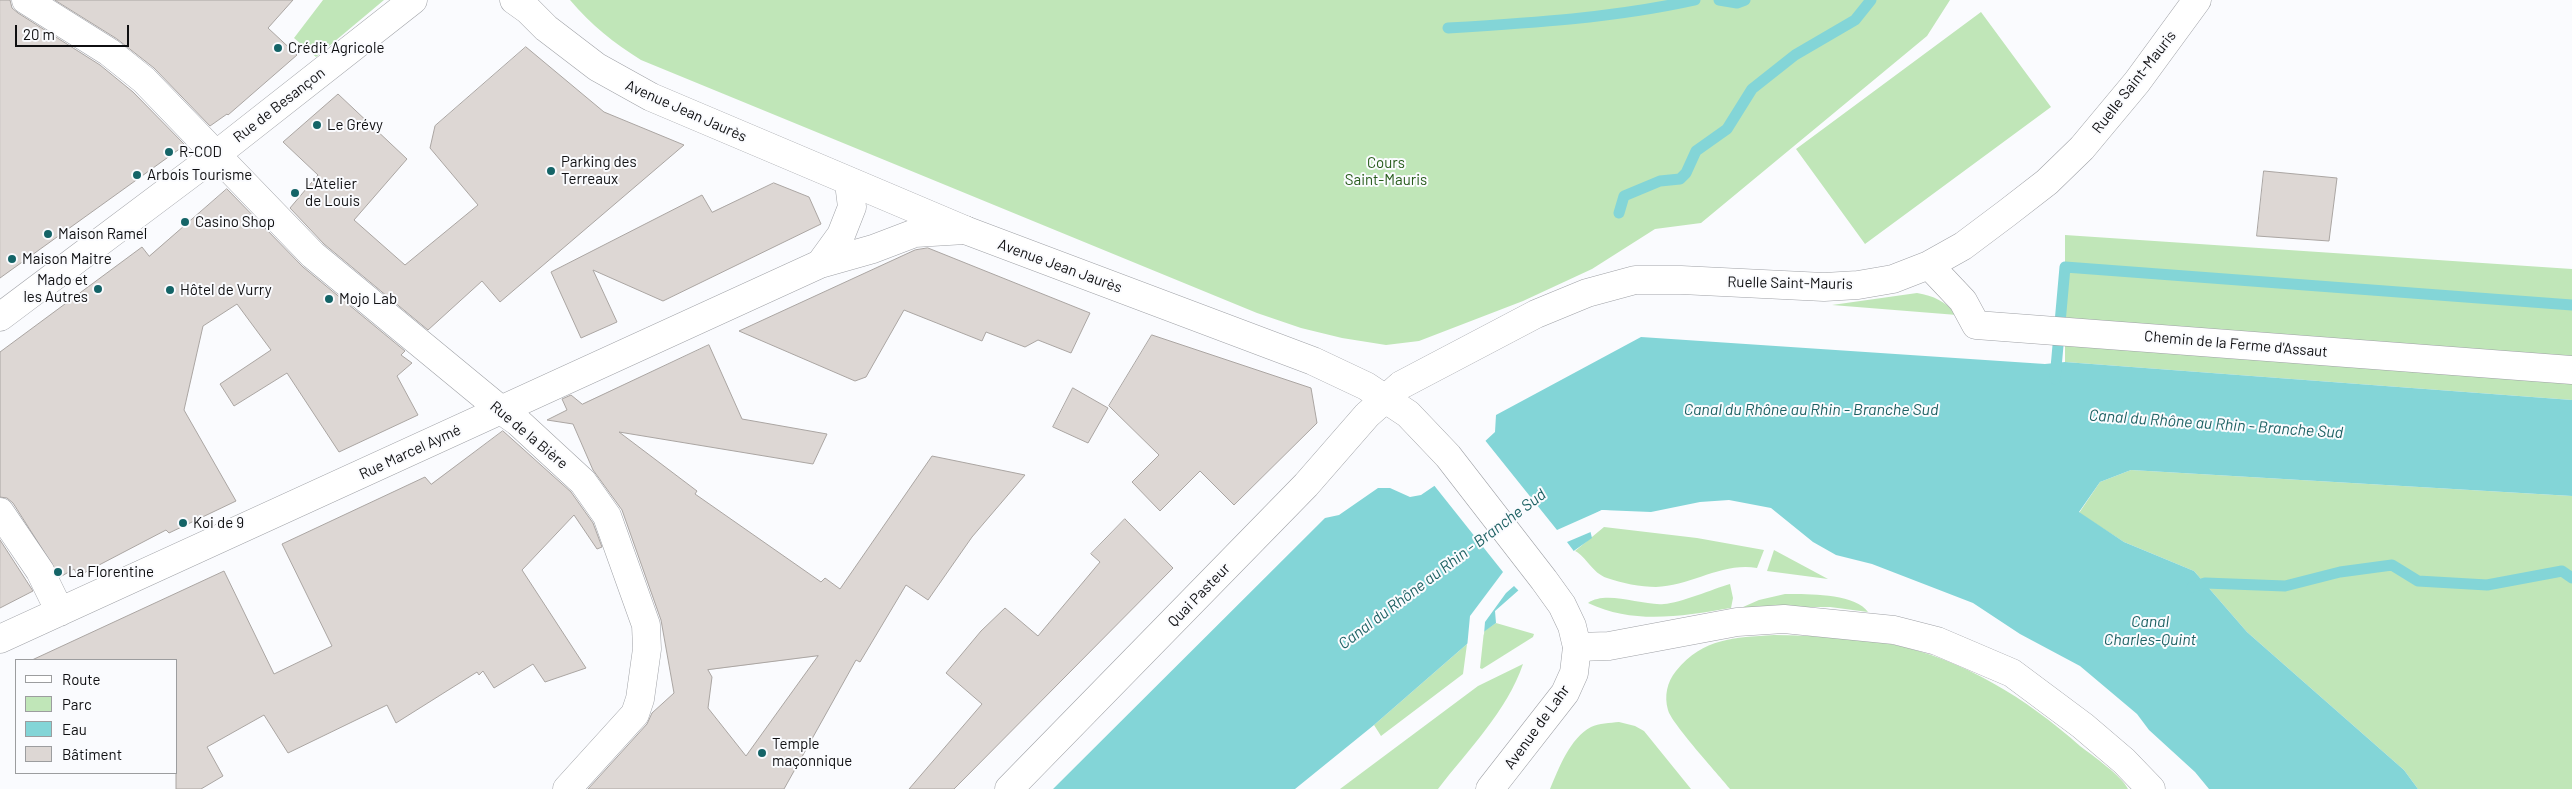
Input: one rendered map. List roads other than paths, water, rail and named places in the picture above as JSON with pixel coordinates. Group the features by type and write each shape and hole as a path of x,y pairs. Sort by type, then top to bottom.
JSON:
{"street":[{"name":"Rue de la Bière","path":"26,0 109,52 144,80 313,255 518,422 583,482 607,516 646,625 647,649 640,699 635,714 566,789"},
{"name":"Rue de Besançon","path":"0,317 217,154 413,0"},
{"name":"Ruelle Saint-Mauris","path":"1386,398 1402,385 1536,314 1587,293 1635,280 1681,280 1824,287 1858,285 1893,279 1929,265 1963,246 2007,213 2046,182 2082,148 2136,82 2197,0"},
{"name":"Avenue Jean Jaurès","path":"523,3 546,28 571,48 625,84 849,183 965,230 1313,360 1342,373 1386,398 1408,414 1448,456 1544,580"},
{"name":"Rue Marcel Aymé","path":"820,264 841,235 852,207 849,183"},
{"name":"Rue Marcel Aymé","path":"0,639 820,264 873,249 915,233 965,230"},
{"name":"Chemin de la Ferme d'Assaut","path":"1929,265 1963,301 1976,325 2572,370"},
{"name":"Quai Pasteur","path":"1009,789 1306,485 1367,415 1386,398"},
{"path":"0,512 40,571 60,612"},
{"name":"Avenue de Lahr","path":"1490,789 1565,693 1574,673 1577,648 1572,626 1562,605 1544,580"},
{"path":"1577,648 1609,646 1737,622 1784,619 1894,630 1937,641 2012,673 2083,726 2124,761 2151,789"}],"water":[{"path":"1641,337 2045,364 2065,362 2572,400 2572,496 2131,470 2100,482 2079,512 2124,542 2194,571 2247,632 2404,770 2418,789 2209,789 2195,772 2149,730 2137,714 2080,666 2020,634 1973,603 1872,564 1836,555 1813,542 1771,508 1729,500 1700,502 1651,512 1602,510 1587,518 1592,538 1520,589 1495,611 1496,623 1467,644 1374,725 1295,789 1053,789 1325,518 1339,515 1378,488 1390,488 1410,497 1421,495 1443,480 1495,432 1496,415"}],"waterway":[{"path":"1448,28 1541,22 1603,15 1695,0"},
{"path":"1719,0 1737,3 1745,0"},
{"path":"1619,213 1624,196 1660,181 1680,179 1686,173 1696,151 1727,129 1752,89 1795,55 1855,20 1871,0"},
{"path":"2055,379 2065,267 2572,305"},
{"path":"2192,587 2205,583 2285,586 2340,572 2392,565 2418,581 2487,585 2562,571 2572,578"}],"place":[{"name":"Crédit Agricole","path":"278,48"},
{"name":"Le Grévy","path":"317,125"},
{"name":"R-COD","path":"169,152"},
{"name":"Parking des Terreaux","path":"551,171"},
{"name":"Arbois Tourisme","path":"137,175"},
{"name":"L'Atelier de Louis","path":"295,193"},
{"name":"Casino Shop","path":"185,222"},
{"name":"Maison Ramel","path":"48,234"},
{"name":"Maison Maitre","path":"12,259"},
{"name":"Mado et les Autres","path":"98,289"},
{"name":"Hôtel de Vurry","path":"170,290"},
{"name":"Mojo Lab","path":"329,299"},
{"name":"Koi de 9","path":"183,523"},
{"name":"La Florentine","path":"58,572"},
{"name":"Temple maçonnique","path":"762,753"}],"park label":[{"name":"Cours Saint-Mauris","path":"1386,172"}],"water label":[{"name":"Canal du Rhône au Rhin - Branche Sud","path":"1811,410"},
{"name":"Canal du Rhône au Rhin - Branche Sud","path":"2216,424"},
{"name":"Canal du Rhône au Rhin - Branche Sud","path":"1442,569"},
{"name":"Canal Charles-Quint","path":"2150,631"}]}
